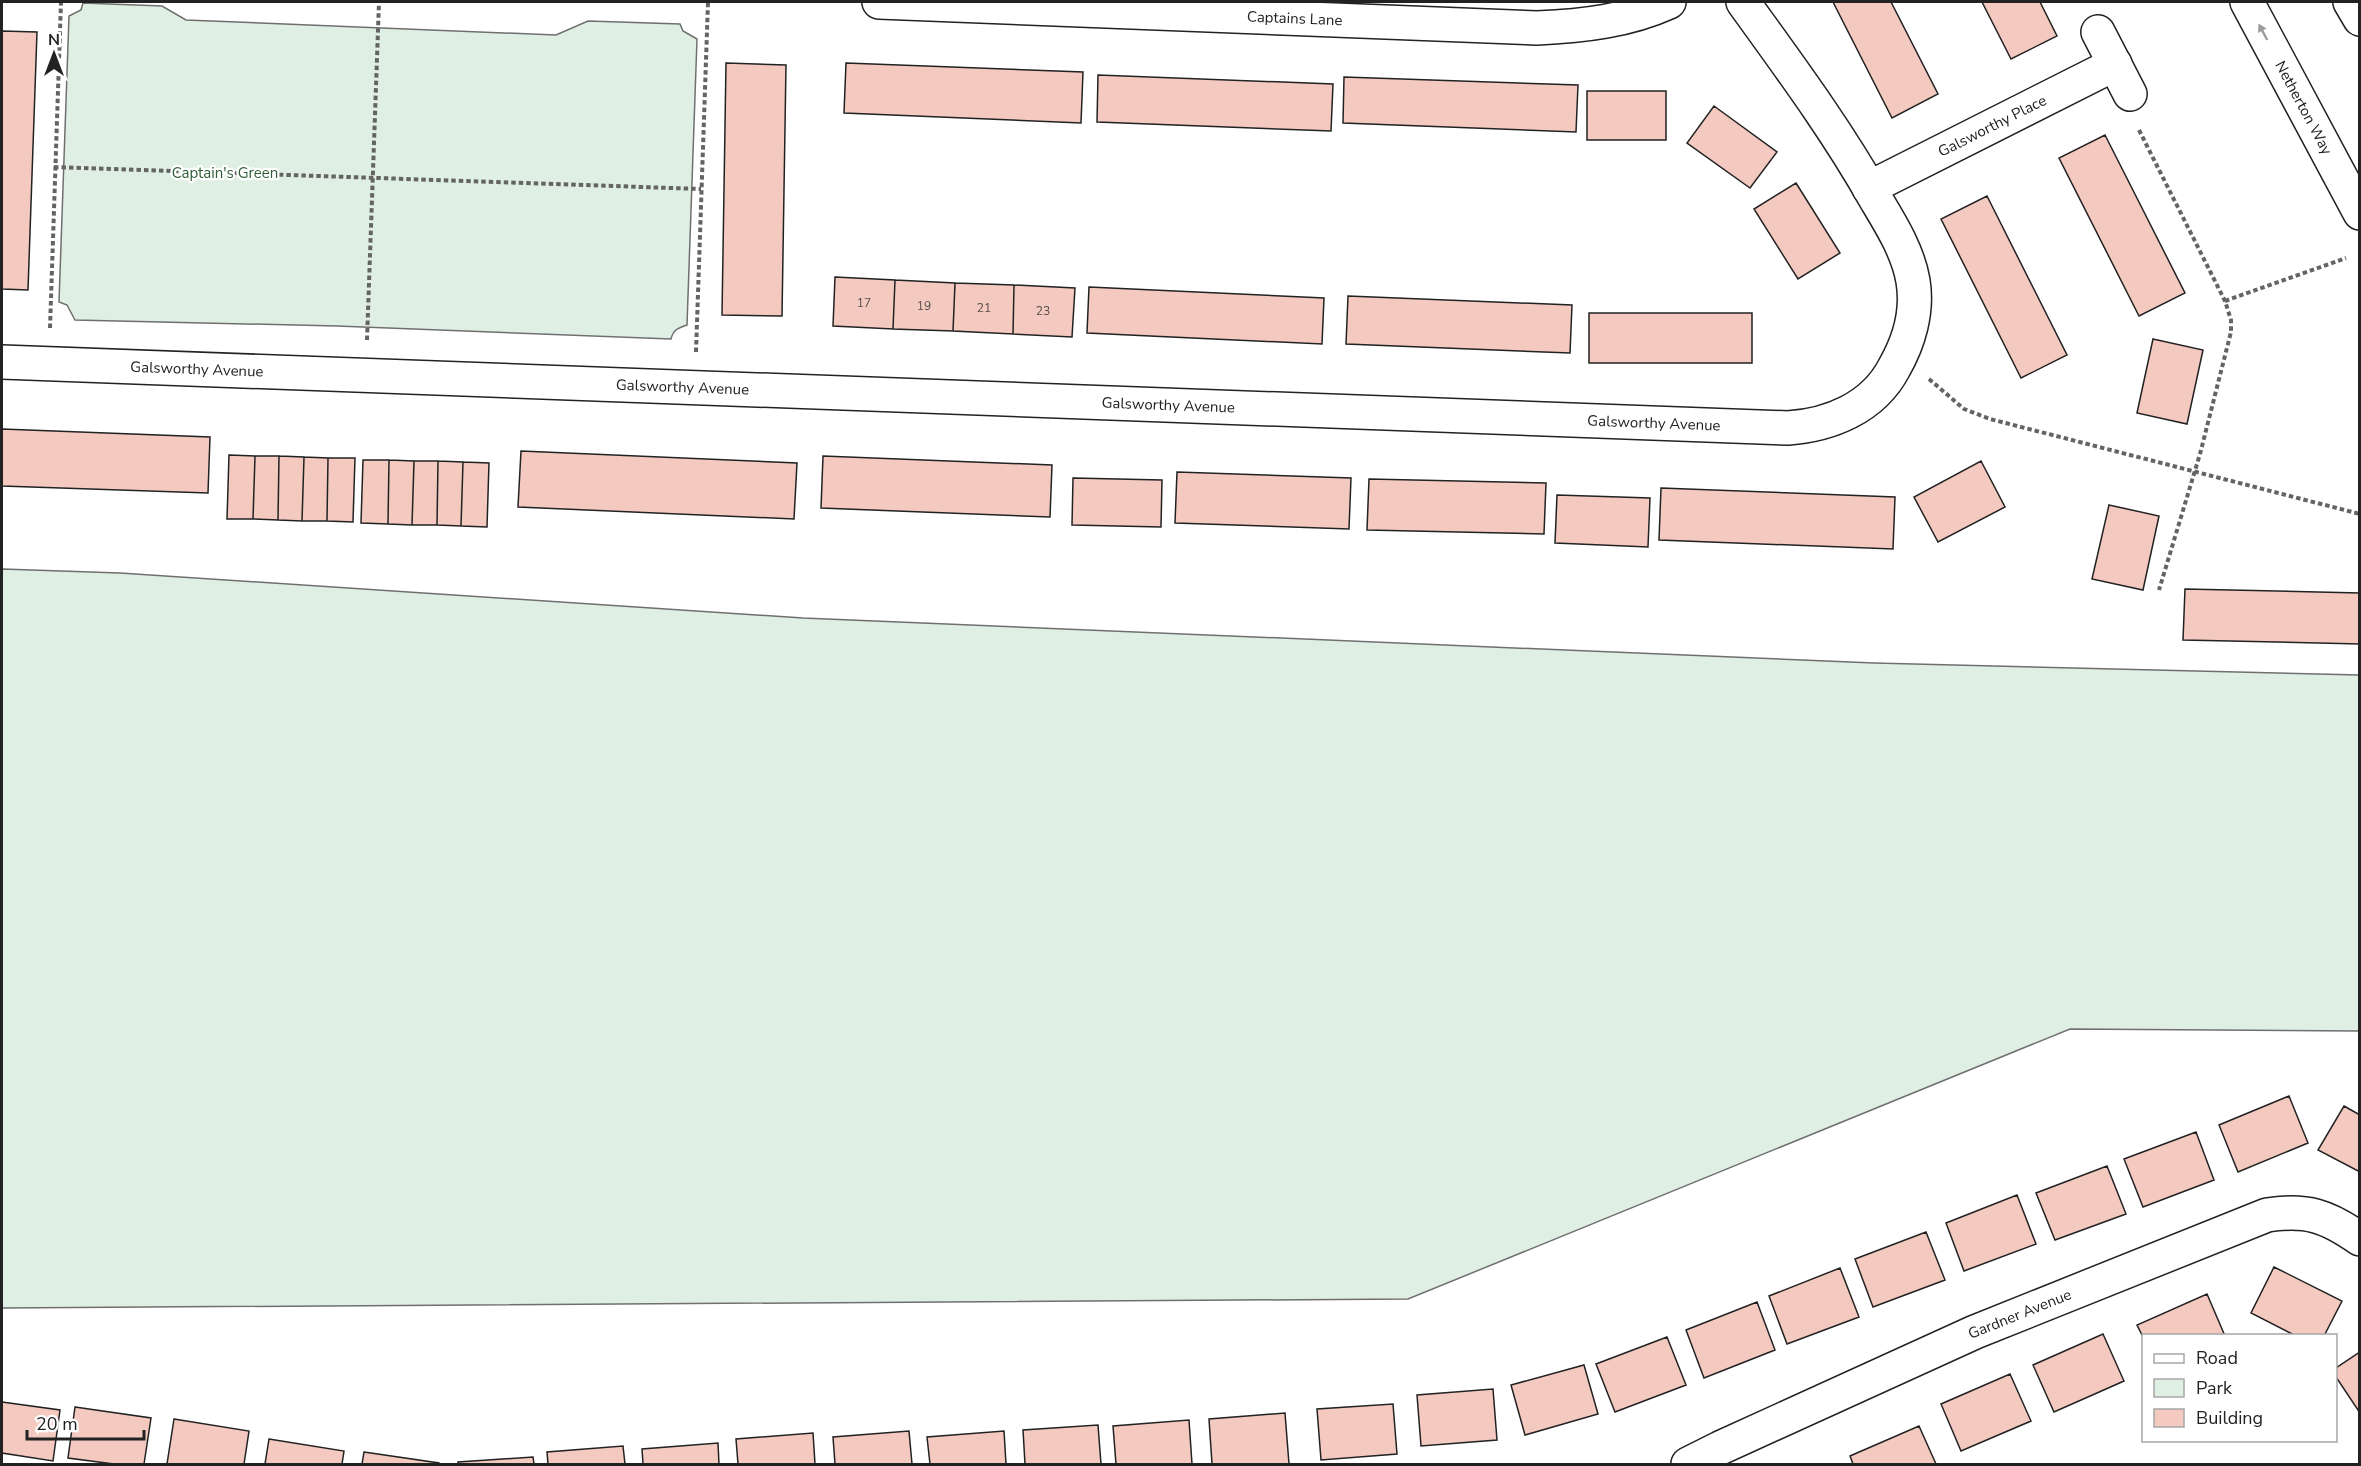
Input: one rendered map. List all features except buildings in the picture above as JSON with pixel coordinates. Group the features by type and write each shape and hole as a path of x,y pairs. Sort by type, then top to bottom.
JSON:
{"street":[{"name":"Captains Lane","path":"879,2 1537,28 1572,27 1605,22 1637,14 1669,2"},
{"name":"Galsworthy Avenue","path":"2,362 1788,428 1813,426 1836,419 1856,408 1875,394 1891,375 1910,331 1914,305 1913,280 1893,229 1845,146 1743,2"},
{"name":"Netherton Way","path":"2247,2 2360,213"},
{"path":"2350,2 2360,19"},
{"path":"2098,32 2115,64 2134,110"},
{"name":"Galsworthy Place","path":"1869,188 2115,64"},
{"name":"Gardner Avenue","path":"1688,1464 1975,1332 2266,1215 2284,1212 2316,1214 2360,1239"}],"path":[{"path":"48,364 61,2"},
{"path":"366,376 379,2"},
{"path":"694,388 708,2"},
{"path":"2134,110 2225,301 2231,320 2231,332 2159,590"},
{"path":"54,167 701,189"},
{"path":"2225,301 2346,258"},
{"path":"1901,355 1964,409 1990,419 2360,514"}],"green space":[{"name":"Captain's Green","path":"83,3 162,6 186,20 556,35 588,21 680,24 683,31 697,39 687,325 676,330 671,339 337,326 75,320 67,305 59,302 69,16 81,10"},
{"path":"2,569 120,573 803,618 1874,663 2359,675 2359,1031 2070,1029 1408,1299 2,1308"}]}
